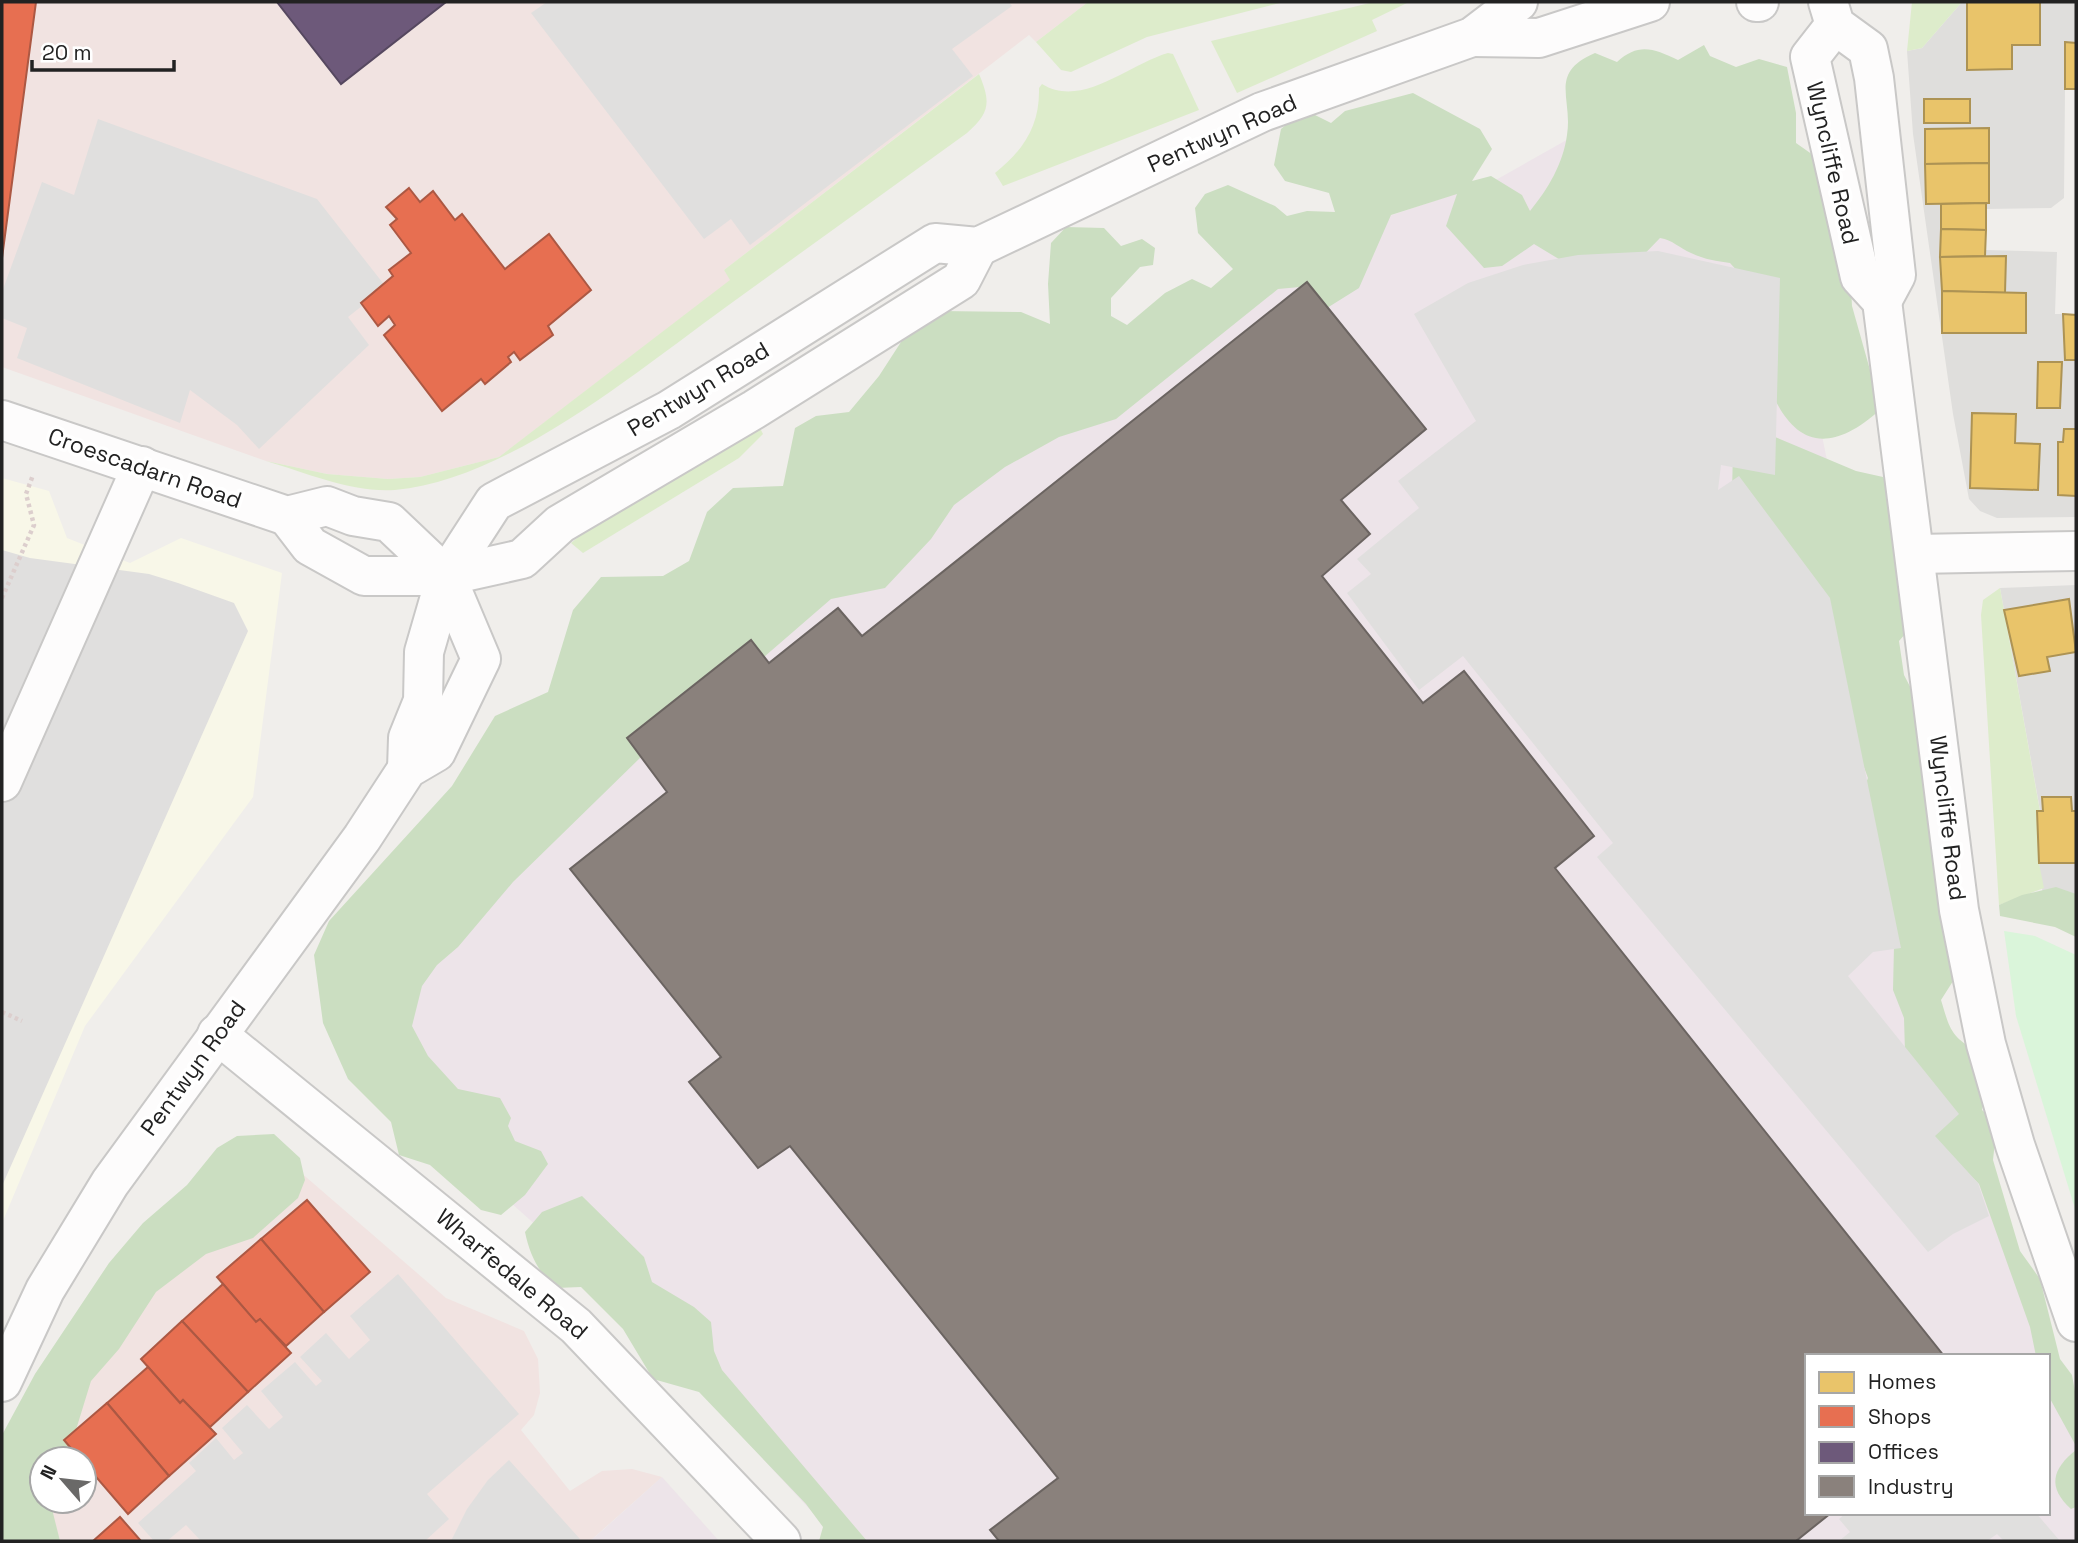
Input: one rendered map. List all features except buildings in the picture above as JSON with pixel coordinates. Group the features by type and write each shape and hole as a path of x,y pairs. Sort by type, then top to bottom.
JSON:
{"street":[{"name":"Pentwyn Road","path":"407,769 408,738 423,701 424,652 446,576 494,502 669,410 935,243 978,247 1262,112 1472,37 1518,2"},
{"name":"Pentwyn Road","path":"1472,37 1539,38 1650,2"},
{"name":"Wyncliffe Road","path":"1882,301 1896,275 1874,78 1868,49 1832,13 1810,57 1860,277 1882,301 1959,910 1986,1044 2015,1145 2076,1322"},
{"name":"Pentwyn Road","path":"446,576 522,559 560,524 755,409 961,281 978,247"},
{"name":"Croescadarn Road","path":"2,420 287,516"},
{"path":"2,782 142,466"},
{"path":"327,506 353,516 389,522 446,576 364,576 310,546 287,516 327,506"},
{"path":"1916,554 2076,551"},
{"name":"Pentwyn Road","path":"2,1382 46,1290 110,1183 362,838 407,769 436,752 481,659 446,576"},
{"name":"Wharfedale Road","path":"217,1034 567,1318 781,1541"}],"path":[{"path":"2,598 34,525 26,494 48,435"},
{"path":"2,1012 22,1021"}],"shaded area":[{"path":"2,2 1088,2 1036,42 1029,35 724,270 731,280 499,457 420,477 388,479 327,474 266,461 2,367"},
{"path":"547,2 1009,2 1012,6 952,49 973,76 750,245 731,219 704,239 531,13"},
{"path":"1962,2 2076,2 2076,89 2065,90 2064,198 2051,208 1986,209 1986,250 2057,252 2055,314 2076,314 2076,517 1997,518 1980,511 1969,499 1953,414 1913,134 1907,51 1922,48"},
{"path":"1673,80 1782,237 1942,1031 2076,1418 2076,1541 839,1541 597,1280 387,1092 345,980 516,805 1290,249 1494,181"},
{"path":"98,119 317,199 386,287 348,317 369,345 259,449 237,425 190,390 180,423 17,358 27,328 2,318 2,292 42,182 74,195"},
{"path":"1658,251 1780,278 1775,475 1721,465 1718,490 1739,476 1830,598 1901,948 1873,952 1848,976 1959,1114 1935,1136 1978,1183 1989,1216 1953,1234 1928,1252 1597,857 1613,843 1463,656 1419,690 1347,593 1371,574 1357,559 1419,508 1398,481 1476,421 1414,314 1468,283 1523,265 1578,255"},
{"path":"2,478 49,491 67,538 130,563 181,538 282,573 253,797 85,1026 2,1223"},
{"path":"2,550 30,558 149,574 178,583 234,603 248,631 2,1186"},
{"path":"2076,585 2076,917 2045,913 2039,863 2040,810 2000,588"},
{"path":"299,1171 446,1298 524,1331 538,1359 540,1393 534,1415 521,1430 570,1491 602,1471 632,1469 662,1477 590,1541 2,1541 2,1519 28,1476 28,1515 98,1515 98,1445 47,1445 210,1178"},
{"path":"398,1274 519,1414 427,1494 449,1519 425,1541 201,1541 186,1525 167,1541 154,1541 138,1523 196,1471 189,1463 216,1438 234,1460 243,1453 222,1428 247,1405 269,1429 283,1417 261,1391 295,1362 316,1386 322,1381 300,1357 326,1333 349,1359 370,1340 350,1316"},
{"path":"509,1460 580,1539 451,1541 467,1509 488,1480"},
{"path":"662,1477 719,1541 590,1541 603,1530"},
{"path":"1844,1515 2038,1515 2060,1541 2004,1541 1997,1534 1987,1541 1839,1541 1850,1532 1839,1519"}],"green space":[{"path":"1088,2 1284,2 1147,37 1071,72 1061,70 1036,42"},
{"path":"1374,2 1409,2 1372,20 1377,31 1237,93 1211,41"},
{"path":"1912,2 1962,2 1922,48 1907,51"},
{"path":"1704,45 1710,56 1736,67 1759,59 1787,67 1796,113 1796,143 1823,162 1846,199 1852,306 1881,409 1845,433 1817,438 1795,427 1778,405 1765,374 1741,275 1730,263 1700,257 1660,238 1631,268 1572,267 1534,244 1502,266 1484,268 1446,226 1457,194 1391,215 1359,288 1327,308 1307,282 1300,287 1278,289 1116,419 1059,437 1005,467 954,505 931,539 885,588 831,599 764,657 750,640 628,738 641,757 513,882 458,947 437,965 422,986 412,1026 428,1056 458,1089 500,1098 511,1118 508,1126 515,1141 541,1151 548,1164 525,1195 501,1215 481,1210 430,1165 399,1155 391,1122 348,1079 323,1023 314,955 329,921 452,786 495,716 548,692 573,610 601,577 663,576 689,561 707,512 733,488 783,486 795,428 816,416 849,412 879,376 912,325 940,311 1021,312 1050,324 1048,284 1051,243 1066,227 1104,228 1121,246 1142,239 1155,248 1153,265 1140,267 1111,298 1111,316 1127,325 1165,293 1192,279 1211,288 1233,269 1198,233 1195,208 1205,194 1228,185 1275,206 1287,216 1307,211 1335,212 1329,193 1285,181 1274,165 1281,129 1299,114 1315,115 1331,123 1345,111 1413,93 1480,129 1492,149 1472,181 1491,176 1522,195 1530,211 1549,185 1562,156 1568,122 1567,78 1572,69 1595,53 1617,62 1632,52 1647,49 1678,60"},
{"path":"1168,53 1173,54 1199,110 1003,186 995,173 1014,155 1028,136 1037,114 1039,88 1042,84 1057,90 1089,88"},
{"path":"979,74 987,100 986,106 980,119 967,133 612,391 526,445 482,466 438,482 395,490 346,485 266,461 327,474 388,479 420,477 499,457 730,280 724,270"},
{"path":"759,426 763,434 739,458 583,553 571,543 589,528"},
{"path":"1775,437 1856,471 1883,477 1900,510 1914,624 1899,641 1904,675 1918,702 1915,728 1923,746 1955,978 1941,1000 1952,1030 1976,1050 1987,1090 1982,1110 1997,1123 1993,1160 2020,1251 2040,1279 2060,1359 2072,1375 2076,1397 2076,1446 2050,1399 2050,1354 2036,1354 2030,1327 1979,1184 1931,1136 1905,1052 1904,1018 1893,990 1894,946 1855,812 1868,778 1841,705 1849,693 1732,490 1733,453"},
{"path":"2000,588 2040,811 2037,811 2039,863 2044,888 1999,905 1981,615 1983,600"},
{"path":"2056,887 2076,894 2076,937 2055,927 2000,916 1999,905 2022,895"},
{"path":"2004,931 2035,936 2076,955 2076,1212 2016,1016"},
{"path":"274,1134 300,1158 305,1180 298,1198 253,1238 206,1254 156,1292 119,1349 91,1381 71,1445 28,1445 28,1515 54,1515 60,1541 2,1541 2,1435 35,1374 109,1263 143,1223 187,1185 217,1148 237,1136"},
{"path":"582,1196 644,1257 652,1282 694,1307 711,1322 714,1351 722,1370 867,1541 819,1541 823,1527 806,1504 699,1392 653,1379 623,1329 581,1287 556,1288 544,1275 532,1256 525,1232 542,1212"},
{"path":"2076,1450 2076,1507 2071,1509 2058,1493 2056,1478 2062,1464"}]}
